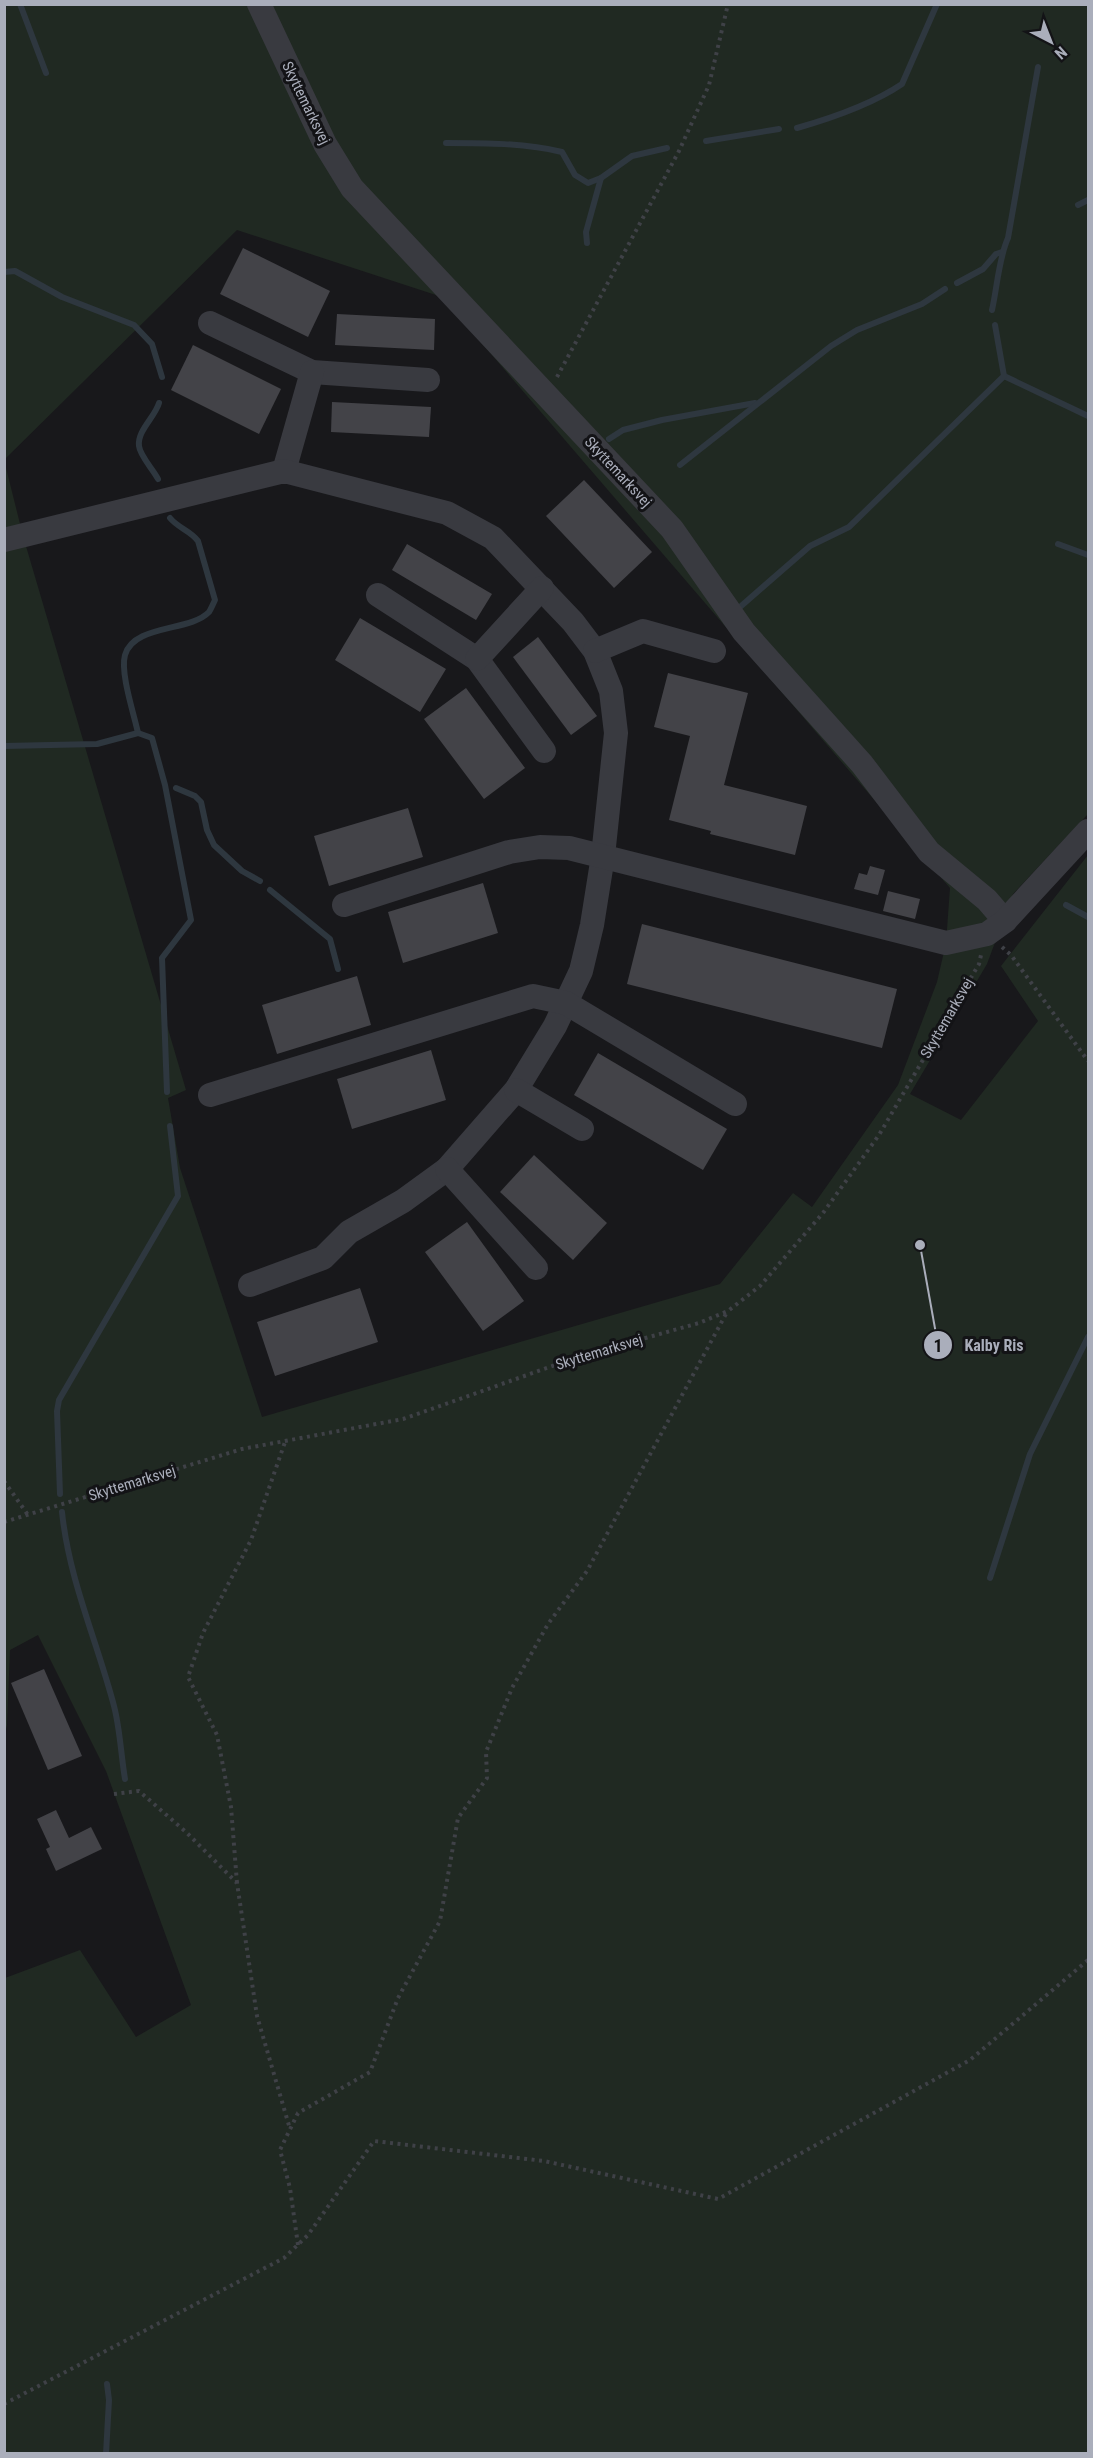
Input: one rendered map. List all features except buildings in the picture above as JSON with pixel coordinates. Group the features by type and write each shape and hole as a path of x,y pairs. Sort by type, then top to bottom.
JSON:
{"street":[{"name":"Skyttemarksvej","path":"259,4 325,144 352,188 672,529 744,632 862,764 929,852 987,900 996,928"},
{"path":"210,323 312,372 428,380"},
{"path":"284,471 312,372"},
{"path":"4,540 284,471 447,513 493,537 573,621 595,651 611,691 616,733 603,856 592,925 581,971 555,1026 516,1090 447,1169 403,1200 349,1232 323,1258 250,1285"},
{"path":"477,659 542,588"},
{"path":"378,595 477,659 544,751"},
{"path":"595,651 643,631 714,651"},
{"path":"344,904 509,852 540,847 569,848 946,943 996,928 1089,831"},
{"path":"210,1095 533,996 566,1003 735,1104"},
{"path":"516,1090 582,1129"},
{"path":"447,1169 536,1268"}],"path":[{"path":"546,396 684,140 709,85 728,4"},
{"path":"996,928 1011,955 1089,1060"},
{"name":"Skyttemarksvej","path":"4,1522 242,1449 403,1419 578,1357 699,1323 728,1311 760,1286 824,1213 879,1135 979,964 996,928"},
{"path":"298,2245 290,2188 280,2150 298,2113 370,2072 398,1998 440,1921 458,1818 487,1778 486,1752 512,1688 548,1623 587,1571 728,1311"},
{"path":"285,1441 251,1540 203,1633 188,1677 218,1735 231,1807 237,1883 257,2016 290,2130"},
{"path":"4,1481 28,1515"},
{"path":"114,1794 139,1791 186,1832 237,1883"},
{"path":"4,2404 284,2258 308,2235 374,2141 544,2161 718,2199 970,2061 1089,1960"}],"shaded area":[{"path":"5,5 1088,5 1088,814 1013,894 987,964 910,1094 961,1120 1038,1021 1001,966 1088,855 1088,2453 5,2453 5,1978 80,1950 136,2037 191,2005 106,1771 38,1635 10,1650 5,1733 4,460 23,536 186,1090 168,1098 180,1168 262,1417 720,1284 793,1193 812,1207 898,1085 937,982 946,943 950,888 442,297 237,230 5,459"}],"waterway":[{"path":"20,4 46,73"},
{"path":"797,128 851,110 902,84 937,4"},
{"path":"992,310 1000,263 1008,238 1038,67"},
{"path":"706,141 779,129"},
{"path":"446,143 519,145 562,152 575,175 588,183 601,178 632,156 667,148"},
{"path":"587,243 586,232 601,178"},
{"path":"1078,205 1088,200"},
{"path":"957,283 983,269 996,254 1002,252"},
{"path":"4,272 15,271 62,297 134,325 152,344 162,377"},
{"path":"680,465 831,346 857,330 922,304 945,289"},
{"path":"740,607 810,546 849,527 1004,376 995,325"},
{"path":"1004,376 1088,416"},
{"path":"158,479 142,454 139,440 159,403"},
{"path":"609,439 623,430 662,420 755,403"},
{"path":"138,733 124,672 125,655 130,645 151,633 200,618 209,612 215,600 198,541 170,518"},
{"path":"1058,544 1088,555"},
{"path":"4,746 97,744 138,733 152,738 165,785 191,920 162,958 167,1092"},
{"path":"176,788 195,796 201,802 207,830 214,845 242,871 260,881"},
{"path":"270,890 330,939 338,969"},
{"path":"1066,905 1088,917"},
{"path":"60,1494 57,1411 59,1400 178,1196 170,1126"},
{"path":"990,1578 1030,1454 1088,1337"},
{"path":"62,1512 77,1586 114,1706 125,1779"},
{"path":"106,2454 109,2400 107,2384"}],"place":[{"name":"Kalby Ris","path":"920,1245"}]}
